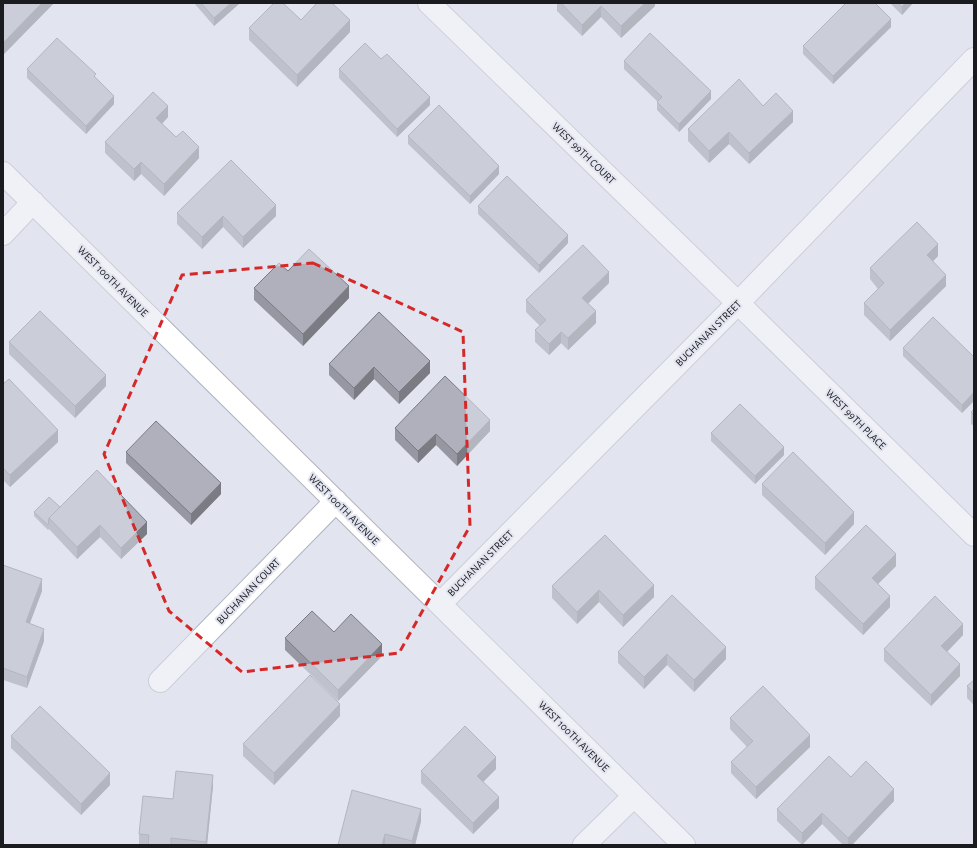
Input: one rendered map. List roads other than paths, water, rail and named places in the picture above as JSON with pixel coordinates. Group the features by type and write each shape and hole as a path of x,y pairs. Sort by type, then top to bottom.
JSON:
{"street":[{"name":"WEST 99TH COURT","path":"429,3 738,303"},
{"name":"BUCHANAN STREET","path":"440,604 738,303 974,59"},
{"name":"WEST 100TH AVENUE","path":"3,173 684,845"},
{"path":"3,234 33,202"},
{"name":"WEST 99TH PLACE","path":"738,303 974,535"},
{"name":"BUCHANAN COURT","path":"160,680 336,501"},
{"path":"584,845 634,796"}]}
